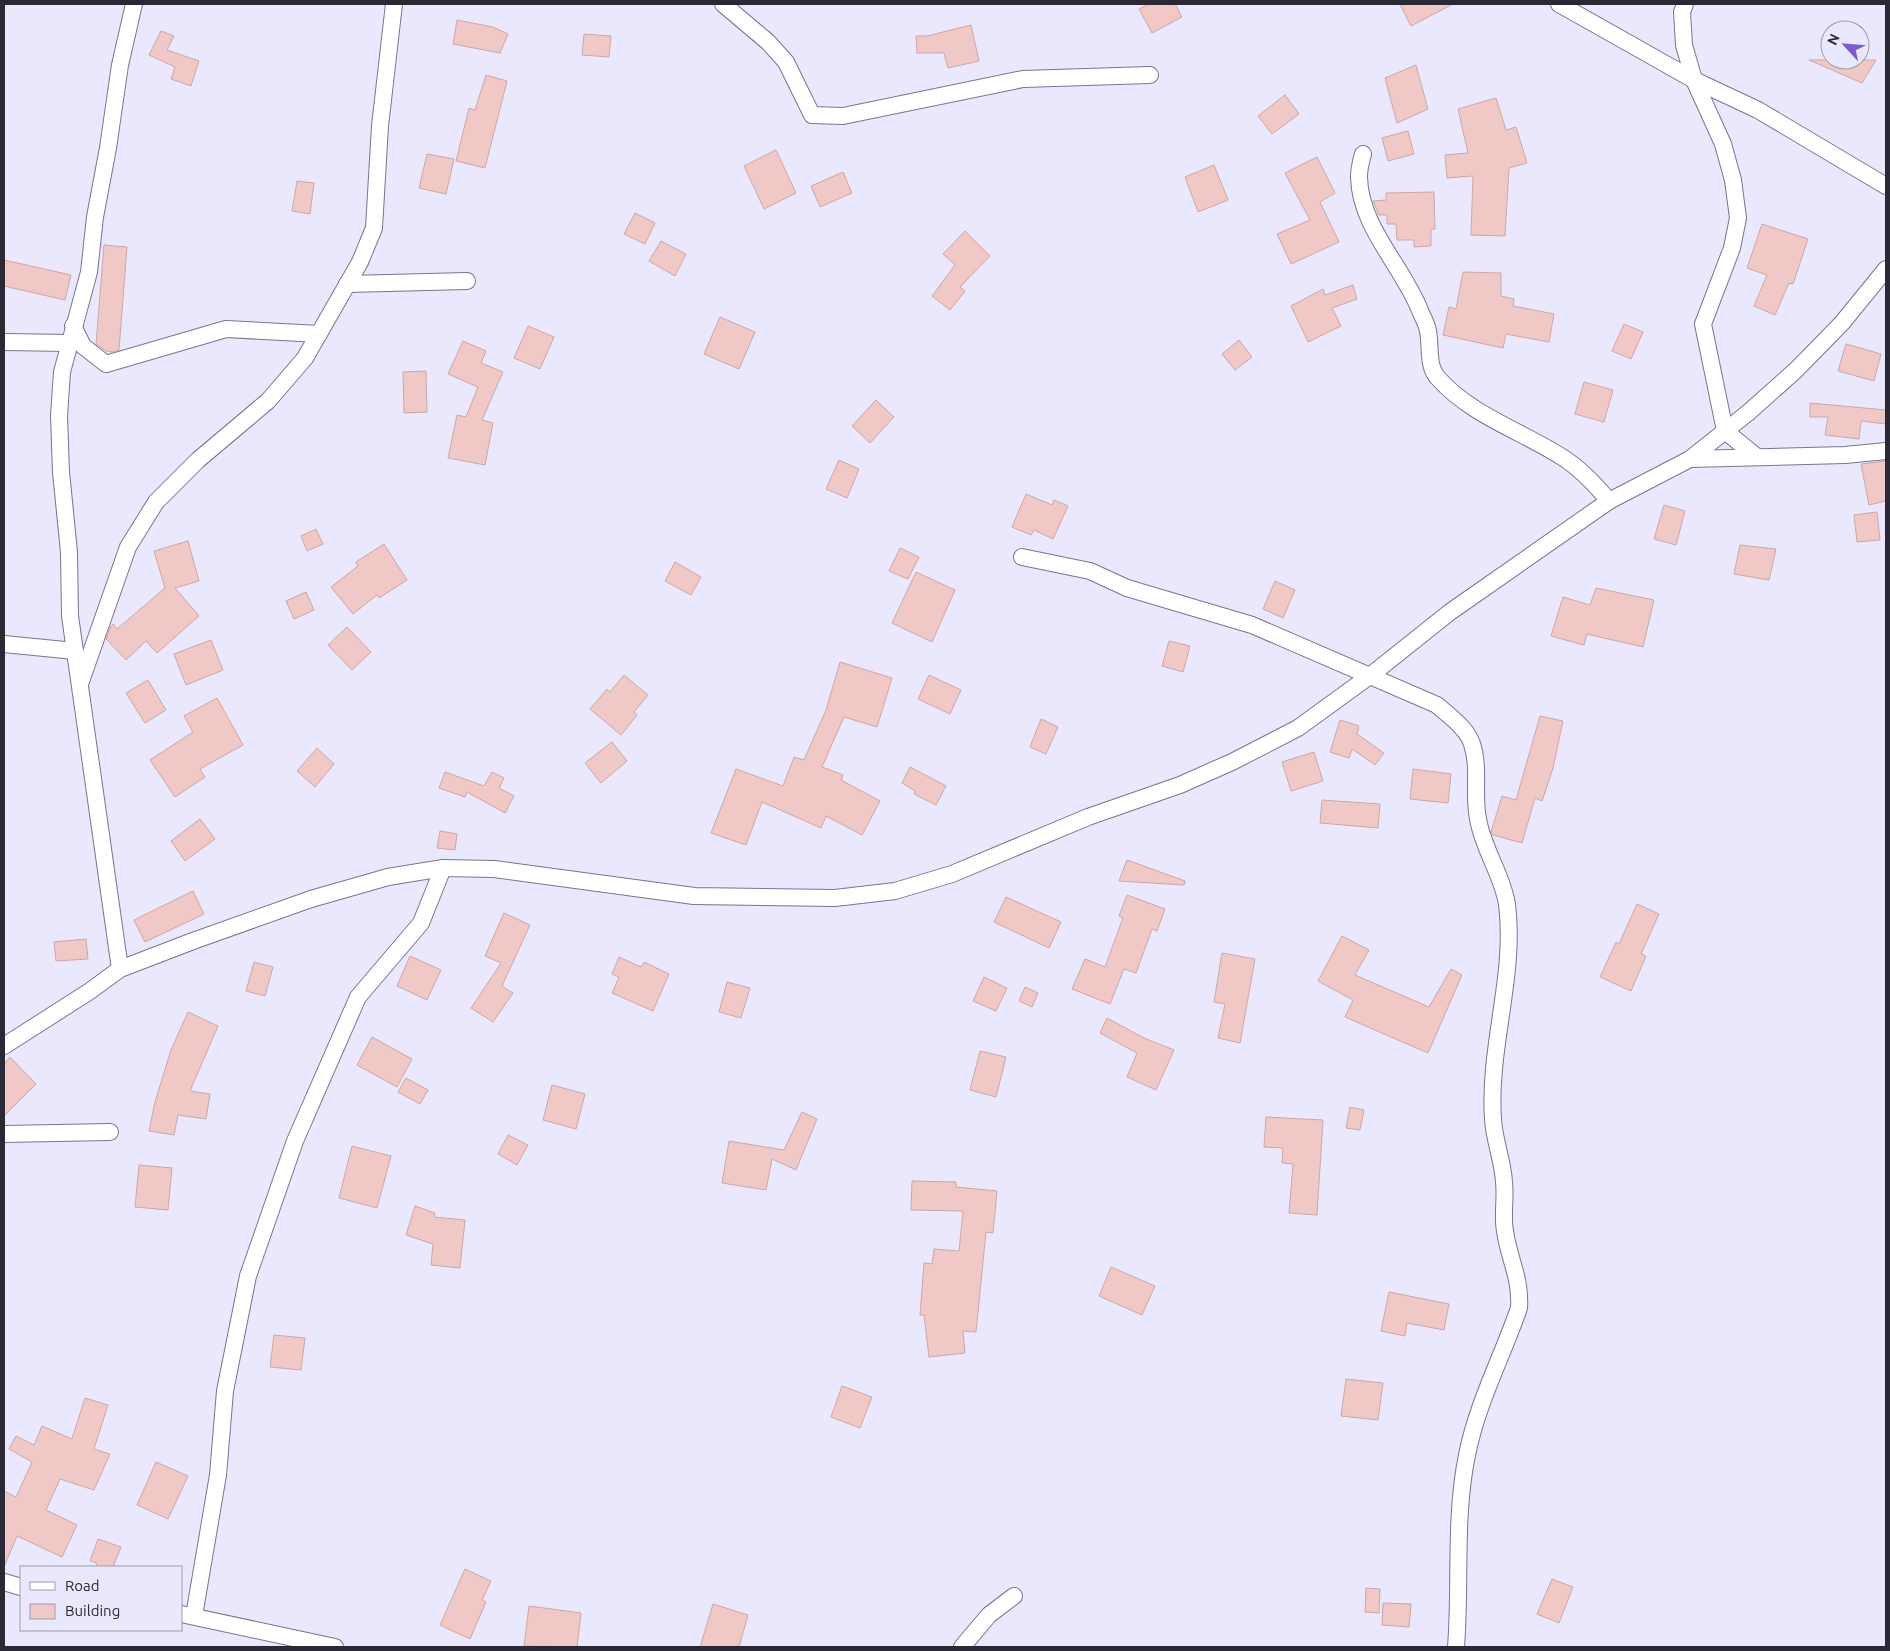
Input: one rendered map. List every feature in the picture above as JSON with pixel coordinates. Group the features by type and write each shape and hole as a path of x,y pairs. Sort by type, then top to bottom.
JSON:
{"street":[{"path":"120,969 70,616 69,552 58,416 62,372 89,272 95,216 108,148 120,65 134,4"},
{"path":"79,686 128,547 156,502 198,460 268,401 305,358 360,262 374,228 380,126 394,4"},
{"path":"723,4 768,42 786,62 812,115 843,116 1024,79 1150,75"},
{"path":"1559,4 1694,80 1758,110 1886,186"},
{"path":"1685,4 1682,12 1684,45 1694,80 1724,144 1733,180 1738,218 1732,248 1703,324 1725,431 1757,457"},
{"path":"1363,154 1359,176 1362,197 1372,227 1415,295 1428,329 1431,365 1436,377 1450,390 1510,430 1561,456 1583,472 1609,500"},
{"path":"4,1046 90,991 120,969 193,940 312,899 388,877 443,868 494,869 694,896 835,898 895,891 952,874 1088,818 1180,785 1232,762 1298,728 1371,676 1450,612 1609,500 1690,459 1796,370 1842,323 1886,269"},
{"path":"347,284 467,281"},
{"path":"73,326 84,346 106,364 226,328 319,334"},
{"path":"4,342 69,343"},
{"path":"1690,459 1886,451"},
{"path":"1022,557 1090,572 1127,588 1252,625 1437,705 1459,725 1472,743 1476,768 1476,811 1480,834 1501,878 1507,905 1506,988 1495,1065 1493,1120 1504,1181 1505,1231 1520,1289 1519,1308 1473,1429 1467,1455 1459,1502 1460,1602 1456,1647"},
{"path":"4,644 75,651"},
{"path":"335,1647 188,1615 218,1475 225,1390 248,1276 295,1141 358,997 421,923 443,868"},
{"path":"4,1134 110,1132"},
{"path":"4,1582 20,1587"},
{"path":"962,1647 989,1615 1014,1596"}],"building":[{"path":"1149,4 1175,4 1182,17 1152,33 1139,9"},
{"path":"1400,4 1453,4 1411,26"},
{"path":"457,20 493,27 508,34 500,53 453,44"},
{"path":"971,25 979,61 948,68 944,53 917,53 916,36 927,36"},
{"path":"161,31 174,36 167,50 199,61 191,86 171,79 175,67 149,55"},
{"path":"584,34 611,36 609,57 582,55"},
{"path":"1809,60 1820,60 1820,65"},
{"path":"1870,60 1876,60 1870,70"},
{"path":"1416,65 1428,109 1397,123 1385,78"},
{"path":"1832,70 1870,70 1862,83"},
{"path":"486,75 507,81 485,168 456,161 469,108 475,110"},
{"path":"1285,95 1299,114 1272,134 1258,116"},
{"path":"1496,98 1506,130 1516,127 1527,163 1509,168 1505,236 1471,235 1473,176 1447,178 1445,155 1468,153 1458,109"},
{"path":"1408,131 1414,154 1388,161 1382,138"},
{"path":"776,150 796,193 764,209 744,166"},
{"path":"427,154 454,159 446,194 419,188"},
{"path":"1317,157 1335,193 1320,202 1339,242 1291,264 1277,234 1310,220 1285,173"},
{"path":"1214,165 1228,200 1198,212 1185,177"},
{"path":"843,172 852,193 820,207 811,186"},
{"path":"297,181 314,183 310,214 292,211"},
{"path":"1434,192 1435,229 1431,229 1431,246 1414,247 1414,240 1397,240 1396,224 1387,224 1387,215 1379,215 1373,201 1386,200 1386,193"},
{"path":"635,213 655,223 645,244 624,234"},
{"path":"1762,224 1808,239 1793,284 1789,283 1775,315 1754,306 1767,275 1747,268"},
{"path":"965,231 990,256 960,287 965,291 950,310 932,296 955,265 943,254"},
{"path":"661,241 686,254 675,276 649,261"},
{"path":"104,245 127,247 119,350 112,352 106,351 96,344"},
{"path":"4,260 71,275 65,300 4,286"},
{"path":"1463,272 1501,273 1501,296 1514,299 1513,306 1554,314 1549,342 1506,334 1503,348 1443,335 1449,307 1456,309"},
{"path":"1353,285 1357,299 1332,308 1341,326 1308,342 1291,306 1323,289 1325,295"},
{"path":"720,317 755,332 739,369 704,354"},
{"path":"1624,324 1643,332 1631,359 1612,351"},
{"path":"528,326 554,337 540,369 514,358"},
{"path":"1239,340 1252,357 1235,370 1222,354"},
{"path":"463,341 486,351 481,363 503,372 482,420 493,423 485,465 448,458 457,415 466,417 478,387 448,374"},
{"path":"1846,344 1881,354 1874,381 1838,371"},
{"path":"426,371 427,412 404,413 403,372"},
{"path":"1584,382 1613,390 1604,422 1575,414"},
{"path":"876,400 894,417 870,443 852,426"},
{"path":"1810,403 1886,410 1886,424 1861,421 1859,439 1825,435 1828,417 1810,417"},
{"path":"839,460 859,469 847,498 826,489"},
{"path":"1886,461 1886,501 1869,505 1861,464"},
{"path":"1026,494 1052,505 1054,500 1068,506 1053,539 1034,530 1031,535 1012,527"},
{"path":"1664,505 1685,511 1676,545 1654,539"},
{"path":"1877,512 1880,540 1857,542 1854,515"},
{"path":"316,529 323,544 307,551 301,536"},
{"path":"188,541 199,581 175,588 199,616 157,653 146,641 126,660 106,639 111,626 113,624 117,629 165,588 154,551"},
{"path":"384,544 407,580 379,598 377,595 353,614 331,587 358,566 356,562"},
{"path":"1740,545 1776,549 1769,580 1734,574"},
{"path":"900,548 919,557 908,579 889,571"},
{"path":"675,562 701,577 691,595 665,581"},
{"path":"916,572 955,590 932,642 892,623"},
{"path":"1275,581 1295,590 1283,618 1263,609"},
{"path":"1596,588 1654,600 1643,647 1587,634 1584,645 1551,636 1563,597 1590,605"},
{"path":"306,592 314,610 294,619 286,601"},
{"path":"347,627 371,652 352,670 328,645"},
{"path":"211,640 223,670 186,685 174,654"},
{"path":"1169,641 1190,646 1183,672 1162,666"},
{"path":"840,662 892,678 877,727 844,717 822,767 843,775 841,780 880,801 862,835 826,816 821,828 762,802 746,845 711,833 736,769 783,786 794,757 804,760 826,710"},
{"path":"624,675 648,695 634,712 637,715 621,735 590,709 607,689 610,692"},
{"path":"929,675 961,690 950,714 918,699"},
{"path":"148,680 166,710 145,723 126,693"},
{"path":"217,698 243,745 200,769 205,777 175,797 150,760 193,732 184,716"},
{"path":"1540,716 1563,721 1553,768 1542,801 1535,798 1522,843 1493,835 1491,832 1502,796 1516,800"},
{"path":"1041,719 1058,727 1046,754 1030,747"},
{"path":"1340,720 1359,726 1357,734 1384,753 1375,765 1352,749 1349,758 1330,752"},
{"path":"612,742 627,761 601,783 585,763"},
{"path":"317,748 334,764 315,787 297,771"},
{"path":"1314,752 1323,781 1291,791 1282,762"},
{"path":"910,767 946,786 936,805 914,794 915,791 902,783"},
{"path":"1413,769 1451,774 1448,803 1410,799"},
{"path":"445,772 484,786 492,772 504,778 499,788 514,796 505,813 467,792 465,797 439,788"},
{"path":"1322,800 1380,804 1378,828 1320,823"},
{"path":"200,819 215,839 185,861 171,841"},
{"path":"440,831 457,834 455,850 437,848"},
{"path":"1127,860 1185,881 1184,885 1119,881"},
{"path":"193,891 204,914 145,942 134,920"},
{"path":"1127,895 1165,909 1157,931 1152,929 1136,973 1124,969 1110,1004 1072,989 1085,959 1105,967 1123,918 1119,916"},
{"path":"1006,897 1061,922 1049,948 994,922"},
{"path":"1637,904 1659,914 1641,954 1646,956 1631,991 1600,977 1616,942 1619,944"},
{"path":"504,913 530,925 502,986 513,993 493,1022 471,1008 501,963 485,956"},
{"path":"1342,936 1369,950 1355,975 1429,1007 1451,969 1462,975 1428,1053 1345,1017 1353,1000 1318,981"},
{"path":"86,939 88,959 56,961 54,942"},
{"path":"1222,953 1255,959 1240,1043 1218,1038 1225,1004 1214,1002"},
{"path":"410,956 441,970 427,1000 397,986"},
{"path":"619,957 641,967 644,962 669,974 653,1011 612,993 619,977 612,974"},
{"path":"254,962 273,967 265,996 246,991"},
{"path":"984,977 1007,988 996,1011 973,1001"},
{"path":"727,982 750,988 741,1018 719,1012"},
{"path":"1025,987 1038,993 1032,1007 1019,1001"},
{"path":"188,1012 218,1026 190,1091 210,1094 206,1119 178,1115 174,1135 149,1131 155,1102 171,1050"},
{"path":"1107,1018 1144,1038 1174,1050 1156,1090 1127,1077 1137,1053 1100,1033"},
{"path":"372,1037 412,1059 397,1087 357,1065"},
{"path":"980,1051 1006,1057 996,1097 970,1090"},
{"path":"10,1057 36,1084 4,1116 4,1064"},
{"path":"406,1078 428,1090 420,1104 398,1092"},
{"path":"552,1085 585,1094 576,1129 543,1120"},
{"path":"1350,1107 1364,1110 1360,1130 1346,1128"},
{"path":"802,1112 817,1119 796,1170 772,1159 766,1190 722,1183 729,1141 784,1150"},
{"path":"1266,1117 1323,1120 1317,1215 1289,1213 1293,1164 1282,1163 1283,1148 1264,1147"},
{"path":"508,1135 528,1145 517,1165 498,1154"},
{"path":"352,1146 391,1156 377,1208 339,1198"},
{"path":"139,1165 172,1168 168,1210 135,1207"},
{"path":"912,1181 956,1182 956,1187 997,1191 993,1233 986,1232 976,1332 963,1331 965,1353 929,1357 924,1315 920,1315 924,1263 932,1264 934,1249 959,1251 963,1211 911,1210"},
{"path":"415,1206 435,1213 434,1217 465,1220 460,1268 431,1265 433,1244 406,1235"},
{"path":"1111,1267 1155,1286 1142,1315 1099,1296"},
{"path":"1389,1292 1449,1304 1444,1330 1407,1323 1405,1336 1381,1331"},
{"path":"274,1335 305,1338 301,1370 270,1367"},
{"path":"1346,1379 1383,1383 1378,1420 1341,1416"},
{"path":"842,1386 872,1397 860,1428 831,1417"},
{"path":"85,1398 108,1405 94,1449 110,1454 94,1490 60,1479 46,1510 77,1525 62,1557 17,1536 4,1567 4,1491 16,1497 32,1462 9,1449 16,1436 34,1445 42,1426 72,1439"},
{"path":"156,1462 188,1476 168,1519 137,1505"},
{"path":"98,1539 121,1547 113,1566 96,1566 97,1563 90,1561"},
{"path":"465,1569 491,1581 482,1600 486,1602 470,1639 440,1625"},
{"path":"1552,1579 1573,1587 1559,1623 1537,1614"},
{"path":"1366,1588 1380,1589 1379,1613 1365,1612"},
{"path":"1383,1603 1411,1604 1409,1627 1382,1625"},
{"path":"713,1604 748,1615 739,1647 700,1647"},
{"path":"529,1606 581,1613 577,1647 524,1646"}]}
